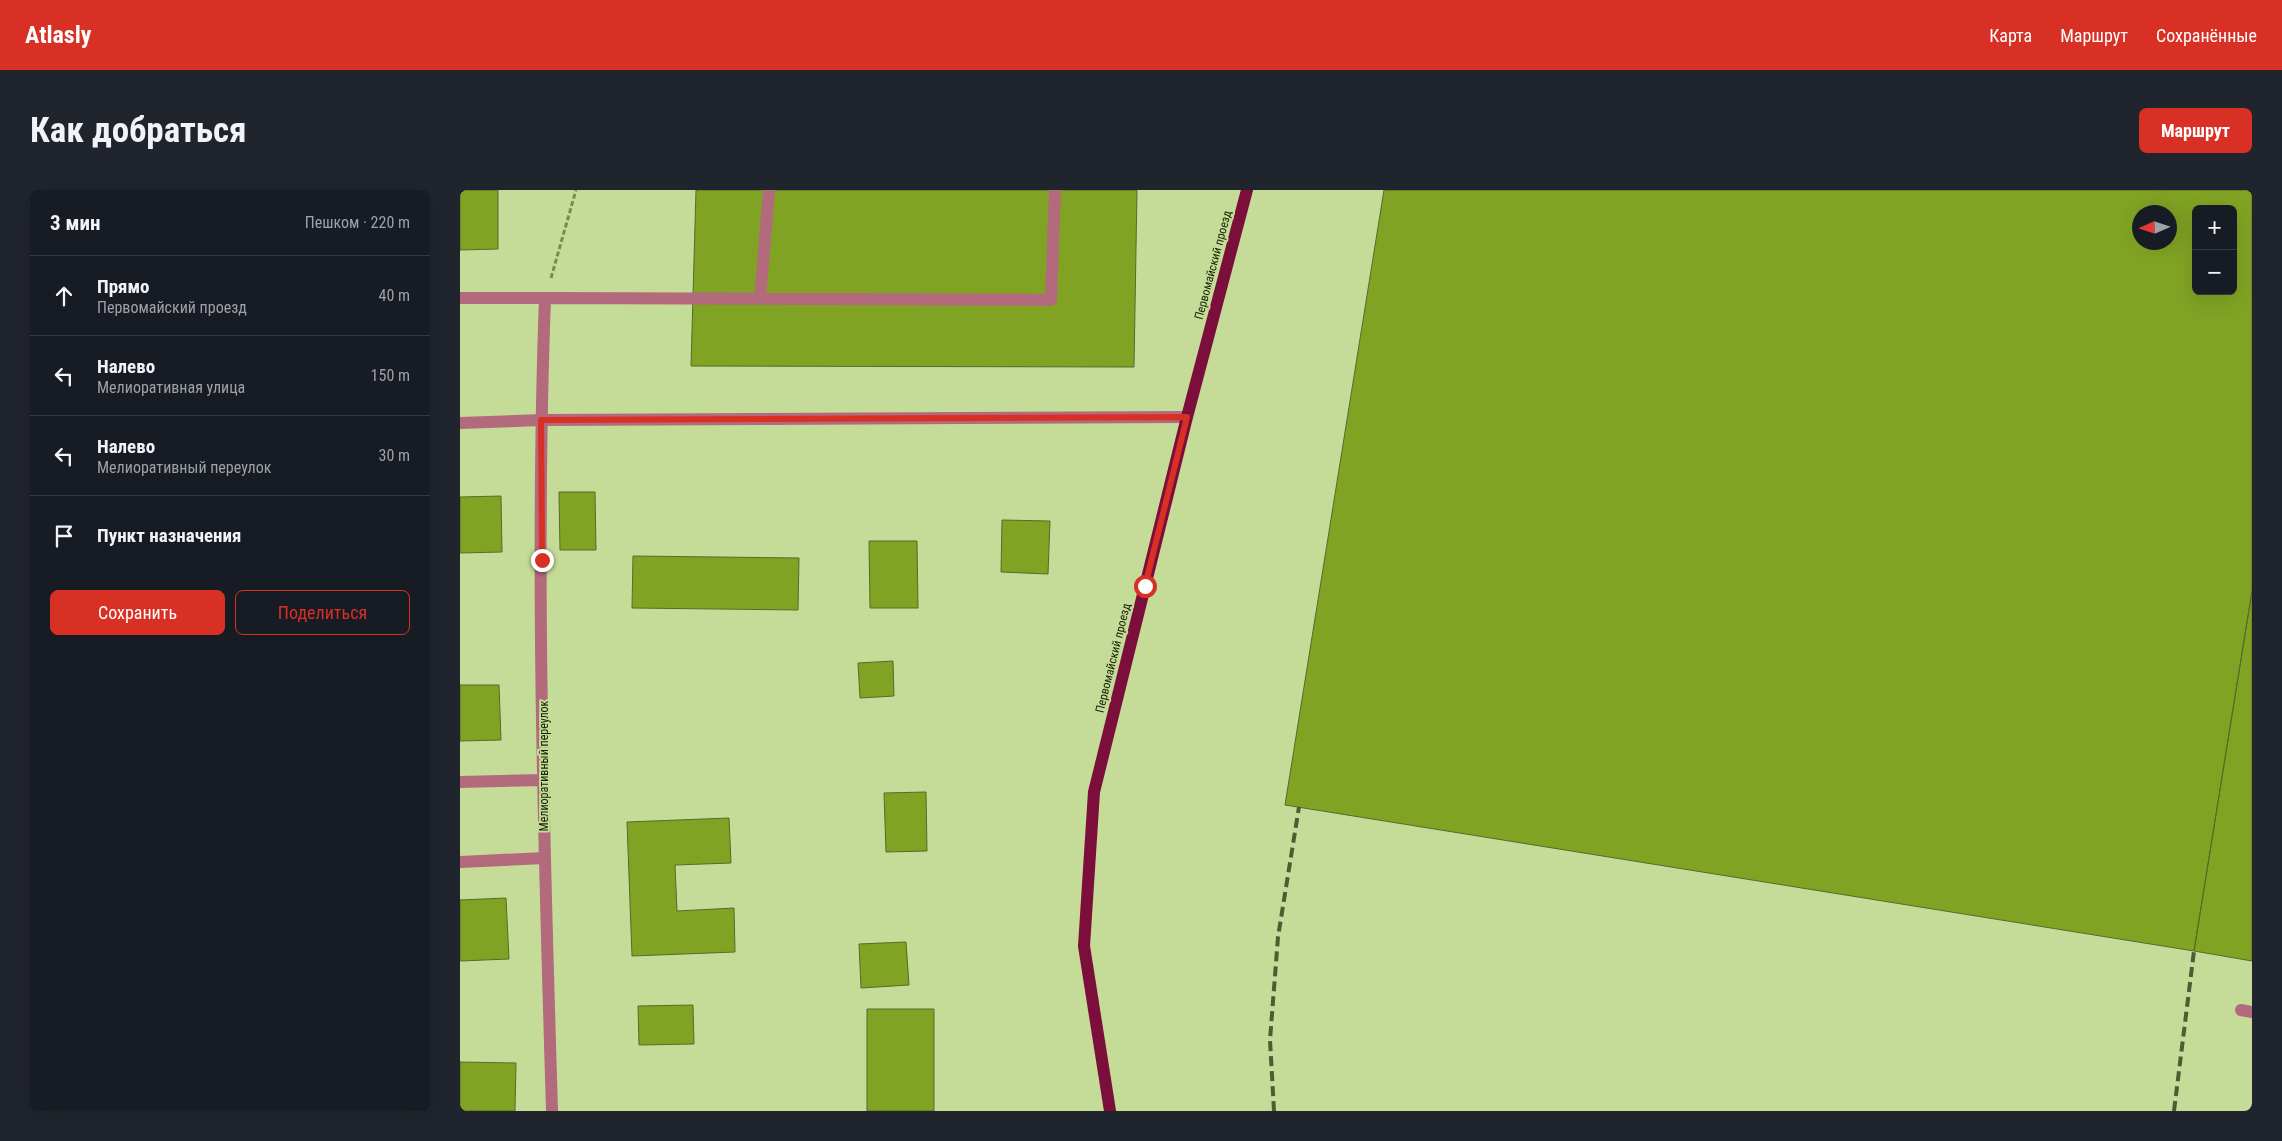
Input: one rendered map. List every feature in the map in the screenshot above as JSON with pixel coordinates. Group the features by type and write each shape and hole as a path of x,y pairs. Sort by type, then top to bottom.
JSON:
{"main road":[{"name":"Первомайский проезд","path":"1110,1111 1084,946 1094,792 1187,417 1247,190"}],"street":[{"path":"760,299 769,190"},
{"path":"460,298 1051,300 1055,190"},
{"name":"Мелиоративный переулок","path":"546,298 541,420 544,858 552,1111"},
{"path":"460,422 1187,417"},
{"path":"460,782 544,780"},
{"path":"460,862 544,858"}],"path":[{"path":"546,298 576,190"}],"building":[{"path":"460,190 498,190 498,249 460,250"},
{"path":"696,190 1137,190 1134,367 691,366"},
{"path":"1384,190 2252,190 2252,591 2194,951 1285,805"},
{"path":"559,492 595,492 596,550 560,550"},
{"path":"501,496 502,552 460,553 460,497"},
{"path":"1002,520 1050,521 1048,574 1001,572"},
{"path":"869,541 917,541 918,608 870,608"},
{"path":"633,556 799,558 798,610 632,608"},
{"path":"2252,591 2252,961 2194,951"},
{"path":"893,661 894,696 860,698 858,663"},
{"path":"460,685 499,685 501,740 460,741"},
{"path":"926,792 927,851 886,852 884,793"},
{"path":"729,818 731,863 675,865 677,911 734,908 735,952 632,956 627,822"},
{"path":"506,898 509,959 460,961 460,900"},
{"path":"906,942 909,985 861,988 859,944"},
{"path":"693,1005 694,1044 639,1045 638,1006"},
{"path":"867,1009 934,1009 934,1111 867,1111"},
{"path":"460,1062 516,1063 515,1111 460,1111"}],"railway":[{"path":"1274,1111 1270,1040 1278,937 1299,807"},
{"path":"2174,1111 2194,951"}],"route":[{"path":"542,560 541,420 1187,417 1145,586"}]}
